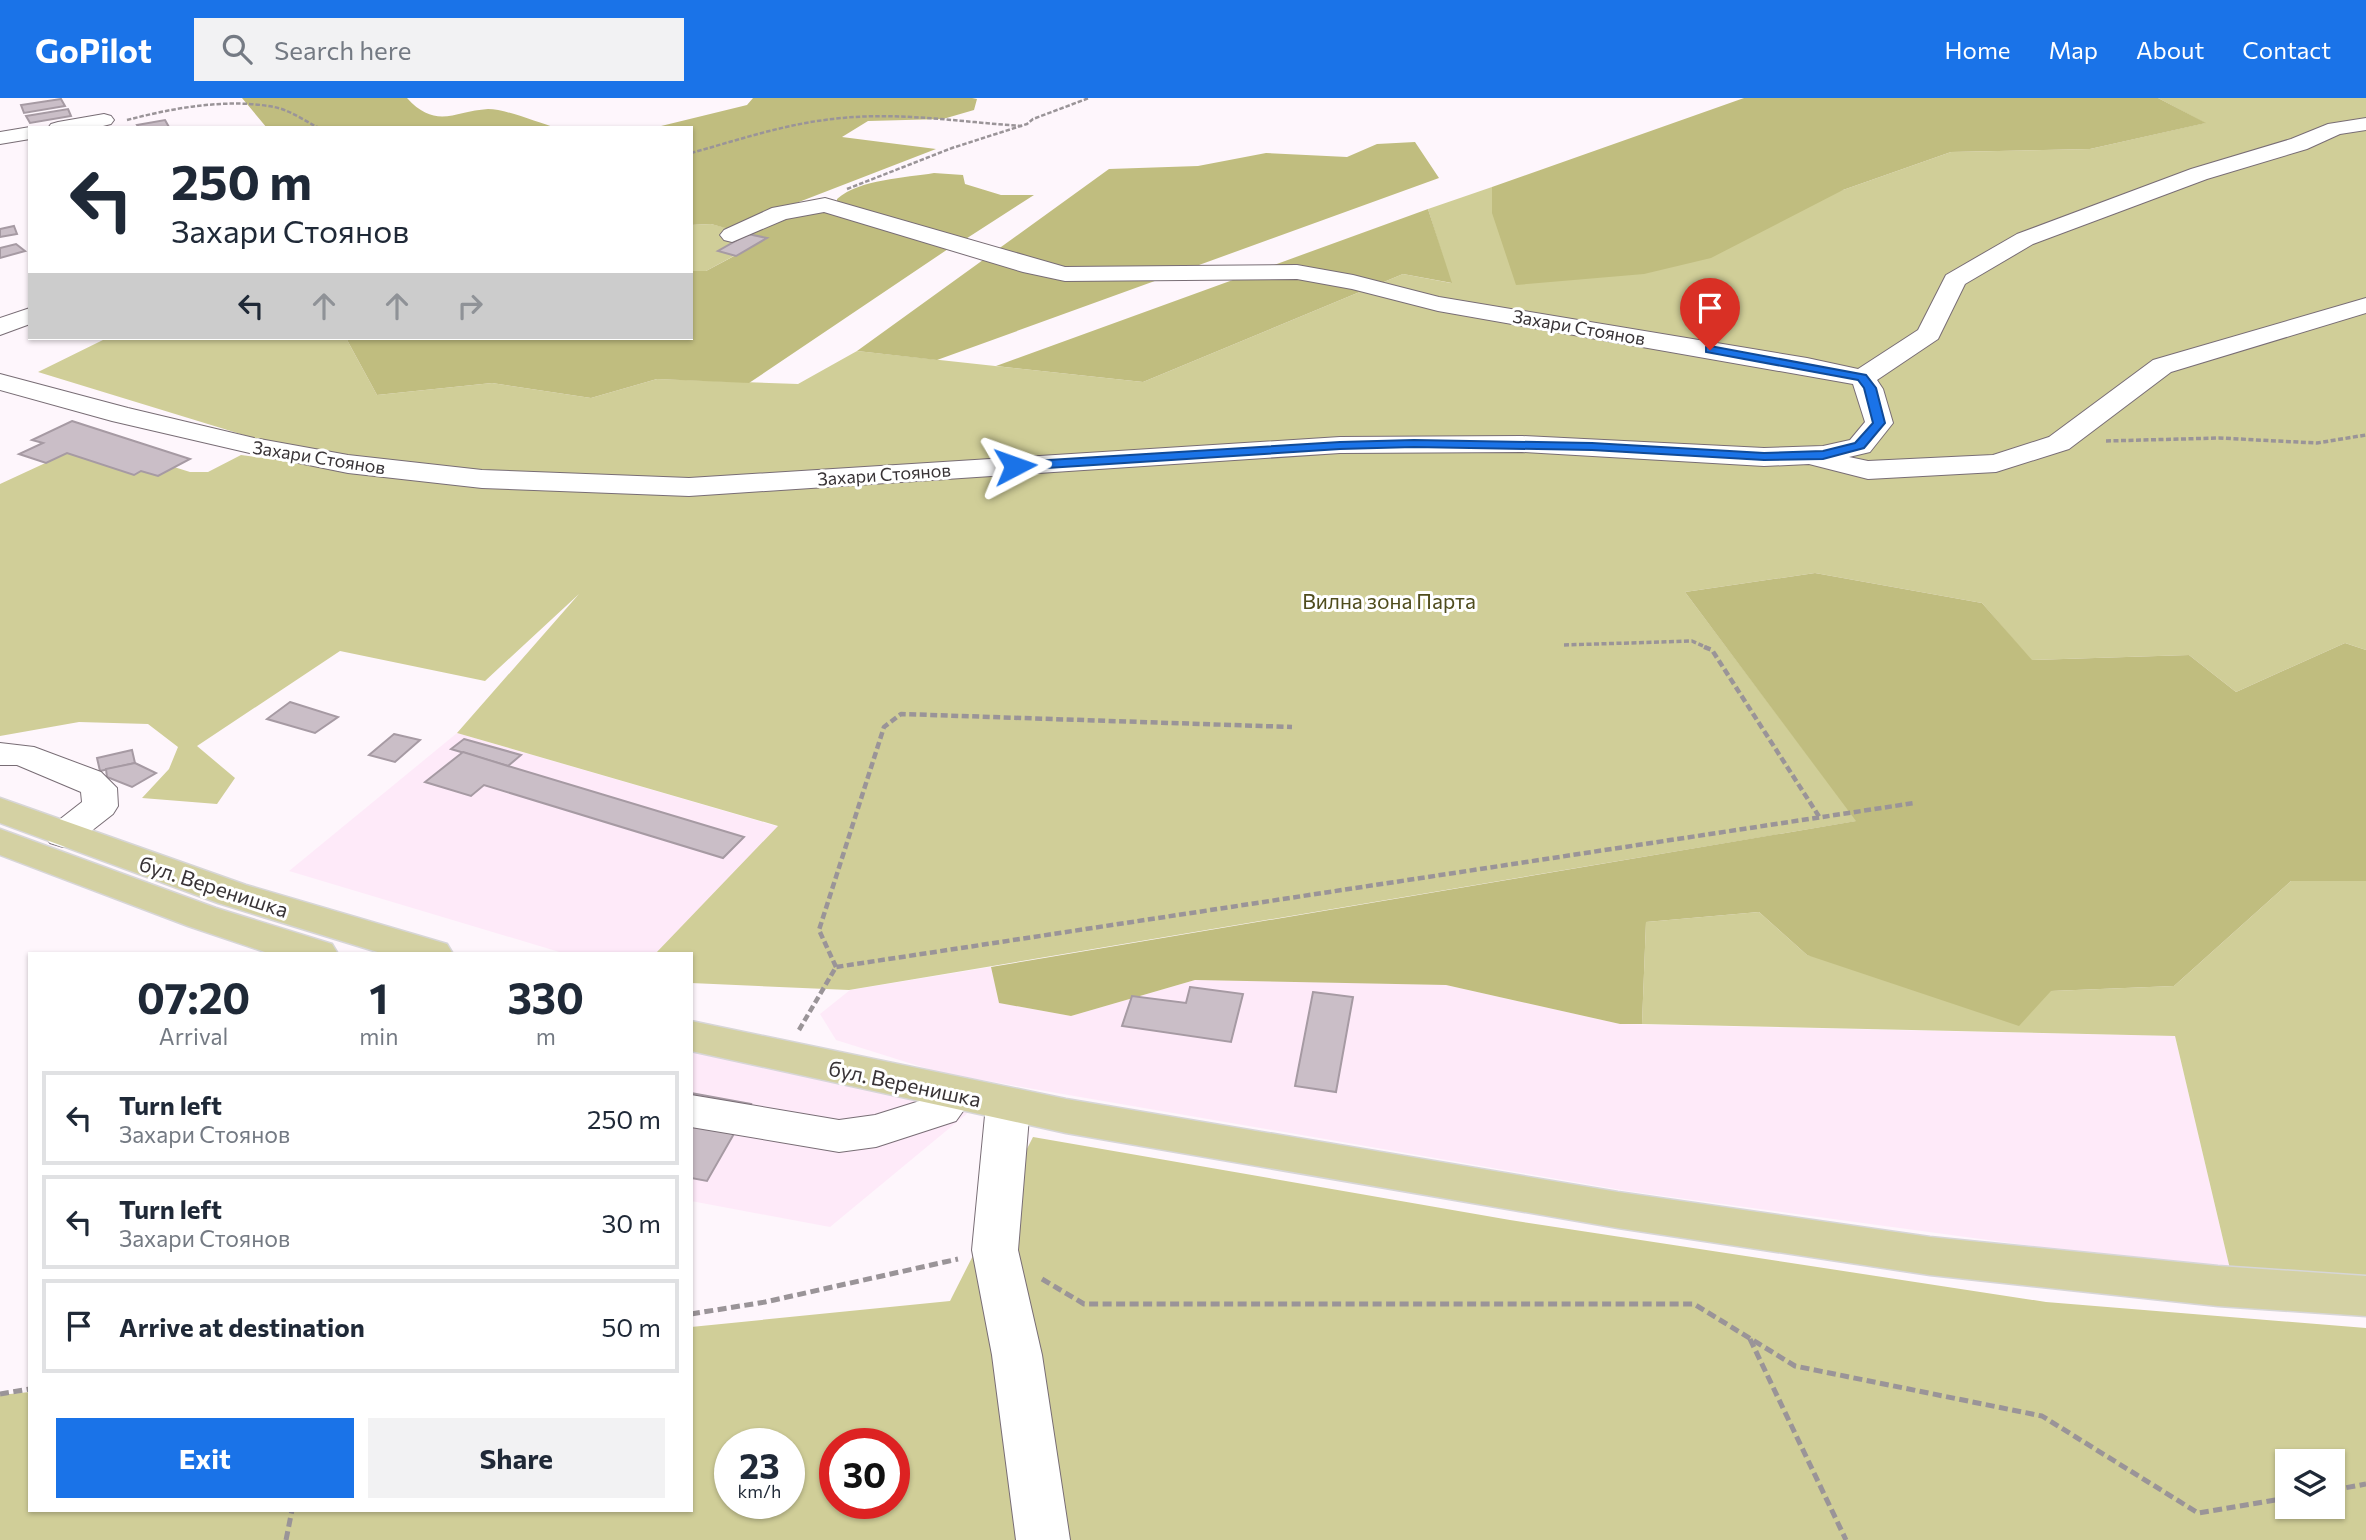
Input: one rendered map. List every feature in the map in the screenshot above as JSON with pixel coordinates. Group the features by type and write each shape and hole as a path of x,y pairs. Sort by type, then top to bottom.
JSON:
{"main road":[{"name":"бул. Веренишка","path":"0,810 63,835 313,952"},
{"name":"бул. Веренишка","path":"0,841 217,905 423,952"},
{"name":"бул. Веренишка","path":"693,1036 1008,1105 1618,1210 1930,1256 2218,1286 2366,1296"}],"street":[{"path":"90,98 107,125"},
{"path":"1862,378 1929,334 1955,280 2025,239 2199,174 2299,144 2334,128 2366,124"},
{"path":"0,138 28,133"},
{"path":"732,235 780,213 825,205"},
{"name":"Захари Стоянов","path":"2,388 241,443 348,464 482,479 689,487 1365,445 1522,444 1764,457 1823,455 1860,446 1879,423 1870,388 1862,378 1438,304 1297,272 1065,274 1032,267 825,205"},
{"path":"1802,455 1868,470 1996,463 2059,443 2162,366 2366,305"},
{"path":"0,327 28,316"},
{"path":"0,754 22,754 88,779 99,788 100,807 63,835"},
{"path":"693,1111 839,1136 876,1131 941,1110 954,1093"},
{"path":"1008,1105 995,1250 1017,1355 1043,1540"}],"path":[{"path":"207,105 213,98"},
{"path":"825,205 830,195 1089,98"},
{"path":"107,125 156,113 207,105 258,104 276,107 315,126"},
{"path":"693,152 794,124 853,117 901,117 1022,125"},
{"path":"2059,443 2219,438 2317,443 2366,435"},
{"path":"1564,645 1692,641 1712,650 1820,818"},
{"path":"836,967 819,930 884,727 901,714 1292,727"},
{"path":"836,967 1914,803"},
{"path":"782,1057 836,967"},
{"path":"693,1314 765,1302 995,1250 1084,1304 1694,1304 1795,1366 2042,1416 2198,1513 2275,1500"},
{"path":"1749,1338 1846,1540"},
{"path":"0,1394 28,1389"},
{"path":"2345,1488 2366,1484"},
{"path":"286,1540 292,1512"}],"shaded area":[{"path":"242,98 407,98 427,114 437,116 488,109 551,126 265,126"},
{"path":"753,98 977,99 974,110 943,119 868,121 842,137 936,149 729,229 711,224 693,225 693,126 661,126 747,105"},
{"path":"1744,98 2158,98 2206,123 2090,149 1951,152 1843,190 1711,258 1644,274 1516,285 1492,213 1492,187"},
{"path":"1415,142 1439,178 937,360 857,351 1109,169 1198,166 1266,153 1347,157 1377,144"},
{"path":"934,173 963,175 965,184 1001,195 1034,195 961,242 837,204 837,199 847,192 870,183"},
{"path":"1428,209 1452,283 1403,274 1143,382 996,366"},
{"path":"826,210 951,247 749,383 657,379 591,398 492,383 377,395 347,340 693,340 693,271 706,271 766,239 745,233 772,220"},
{"path":"1815,573 1982,603 2032,660 2189,655 2236,692 2345,643 2366,650 2366,881 2291,881 2174,986 2051,991 2019,1026 1807,955 1759,912 1646,922 1642,1024 1620,1024 1446,985 1195,980 1071,1016 999,1003 991,967 1856,821 1685,592"},
{"path":"457,733 779,827 657,952 559,952 289,871"},
{"path":"991,967 1000,1003 1071,1016 1195,980 1308,982 1446,985 1620,1024 2175,1036 2230,1269 2157,1263 1627,1191 941,1073 836,1040 820,1014 850,990"},
{"path":"693,1050 969,1112 830,1227 693,1201"}],"green space":[{"name":"Вилна зона Парта","path":"2158,98 2366,98 2366,650 2345,643 2236,692 2189,655 2031,660 1982,603 1815,573 1685,592 1857,821 849,990 693,983 693,952 657,952 778,826 457,733 579,594 485,681 340,651 197,746 235,778 217,804 142,798 169,769 178,747 148,724 79,722 0,736 0,484 67,453 141,471 174,467 190,472 208,472 241,455 432,479 263,441 38,372 103,340 347,340 377,395 492,383 591,398 657,379 798,384 857,351 1143,382 1403,274 1451,283 1428,209 1492,187 1492,213 1843,190 1951,152 2090,149 2205,123"},
{"path":"711,224 767,238 706,271 693,271 693,225"},
{"path":"2291,881 2366,881 2366,1280 2230,1269 2175,1036 1642,1024 1646,922 1759,912 1807,955 2051,991 2174,986"},
{"path":"1033,1137 1510,1220 2046,1302 2366,1328 2366,1540 0,1540 0,1395 28,1392 28,1512 693,1512 693,1327 950,1301"}],"building":[{"path":"61,99 65,106 24,113 21,105"},
{"path":"68,109 71,116 30,123 26,116"},
{"path":"165,120 168,126 138,126"},
{"path":"14,226 17,234 0,237 0,229"},
{"path":"748,234 767,238 736,256 718,251"},
{"path":"16,244 25,251 0,258 0,248"},
{"path":"72,421 190,459 158,476 141,471 134,475 67,453 46,463 19,454 43,443 32,440"},
{"path":"290,702 338,717 315,733 267,719"},
{"path":"394,734 420,740 395,762 369,755"},
{"path":"464,739 521,755 508,766 451,749"},
{"path":"132,750 135,763 100,771 97,758"},
{"path":"463,752 744,837 723,858 484,785 471,796 425,782"},
{"path":"135,763 156,773 132,787 107,777 106,769"},
{"path":"1190,987 1243,994 1231,1042 1122,1026 1132,996 1186,1003"},
{"path":"1313,992 1353,997 1336,1092 1295,1086"},
{"path":"693,1093 751,1104 707,1181 693,1178"}],"route":[{"path":"1015,466 1340,445 1522,444 1638,448 1764,457 1823,455 1860,446 1879,423 1870,388 1862,378 1710,350"}]}
